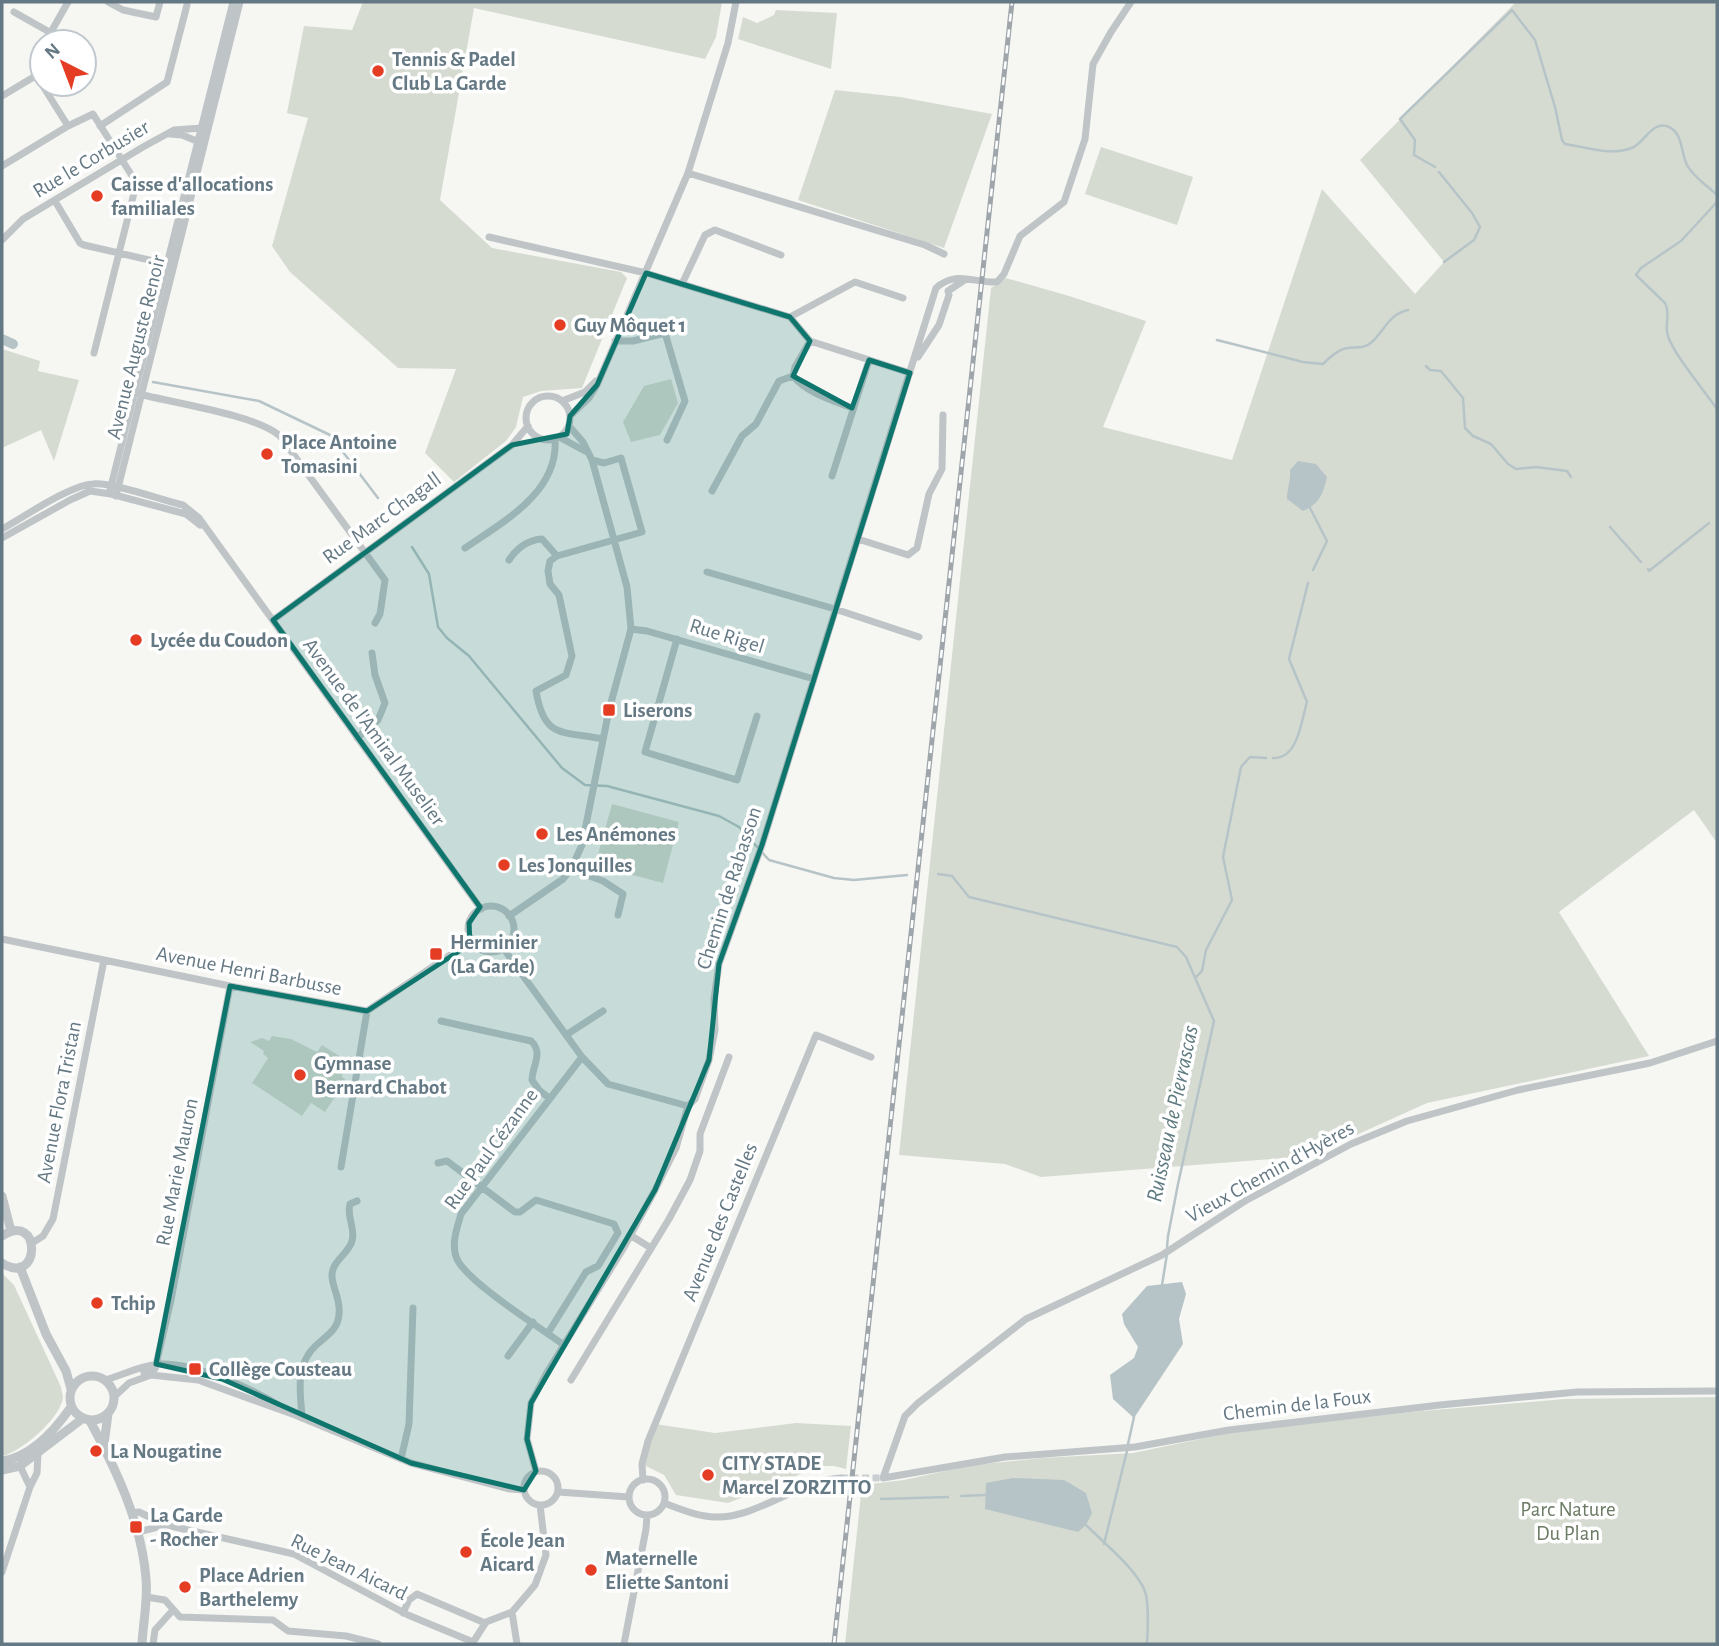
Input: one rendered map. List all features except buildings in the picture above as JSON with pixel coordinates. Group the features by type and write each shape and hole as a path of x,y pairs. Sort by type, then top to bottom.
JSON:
{"street":[{"path":"53,28 68,2"},
{"path":"108,2 123,10 156,17 160,2"},
{"name":"Avenue Auguste Renoir","path":"114,491 201,143 233,2"},
{"name":"Avenue Auguste Renoir","path":"204,129 240,2"},
{"path":"570,416 589,398 688,173 728,43 736,2"},
{"path":"936,288 944,280 954,277 997,282 1004,274 1020,236 1064,202 1085,139 1093,64 1131,2"},
{"path":"100,126 167,82 187,5"},
{"path":"14,12 44,28"},
{"path":"2,96 28,81"},
{"path":"52,98 68,126"},
{"path":"2,166 93,114 135,183 94,353"},
{"name":"Rue le Corbusier","path":"2,240 23,219 166,135 183,128 204,129"},
{"name":"Rue le Corbusier","path":"166,135 182,135 201,143"},
{"path":"688,173 944,254"},
{"path":"55,201 80,243 170,265"},
{"path":"682,284 705,235 715,230 781,255"},
{"path":"489,237 646,273 790,317 810,341 910,373"},
{"path":"936,288 948,291 966,279"},
{"path":"790,317 855,282 903,298"},
{"name":"Chemin de Rabasson","path":"536,1471 527,1438 531,1403 630,1235 676,1148 688,1106 695,1099 715,1030 714,999 719,964 763,842 819,670 835,609 936,288"},
{"name":"Chemin de Rabasson","path":"910,373 926,342 939,326 948,291"},
{"path":"615,341 633,341 665,333 685,401 667,440"},
{"path":"810,341 794,367 793,376 799,384 852,408"},
{"path":"832,476 869,360"},
{"path":"712,491 742,436 756,424 779,381 793,376"},
{"path":"562,401 585,392 599,377"},
{"path":"139,394 271,428 288,447 385,580 380,614 375,623"},
{"path":"550,396 562,401 570,416 569,426 557,438 545,440 535,436 528,426 526,413 533,402 550,396"},
{"path":"858,539 908,555 917,548 929,495 942,469 943,415"},
{"name":"Rue Marc Chagall","path":"273,620 512,445 528,426"},
{"path":"509,916 551,889 571,869 582,845 603,739 631,629 627,587 590,457 579,436 569,426"},
{"name":"Rue Marc Chagall","path":"512,445 535,436"},
{"path":"557,438 604,463 621,458 642,532 557,556 550,561 548,571 550,584 559,595 572,656 566,675 536,691 539,710 547,724 559,731 603,739"},
{"path":"465,548 538,493 553,466 557,438"},
{"path":"2,529 82,486 92,484 114,491"},
{"path":"2,538 82,494 90,491 114,491"},
{"name":"Avenue de l'Amiral Muselier","path":"114,491 187,508 200,518 481,909"},
{"path":"509,561 516,551 537,539 542,539 557,556"},
{"path":"706,572 835,609 919,637"},
{"name":"Rue Rigel","path":"631,629 677,639 814,679"},
{"path":"677,639 645,752 737,780 757,716"},
{"path":"357,738 378,720 385,703 375,675 372,653"},
{"path":"571,869 603,881 624,894 618,915"},
{"path":"493,906 505,911 509,916 512,922 512,937 503,948 486,952 471,942 468,923 475,912 493,906"},
{"name":"Avenue Henri Barbusse","path":"2,939 367,1011 471,942"},
{"path":"503,948 582,1057 608,1084 688,1106"},
{"name":"Avenue Flora Tristan","path":"32,1243 43,1236 52,1219 104,960"},
{"name":"Rue Marie Mauron","path":"156,1364 171,1300 230,986"},
{"path":"341,1167 367,1011"},
{"path":"566,1035 603,1011"},
{"path":"440,1021 531,1041 536,1045 538,1055 532,1080 549,1098"},
{"name":"Avenue des Castelles","path":"643,1480 642,1464 648,1441 816,1035 871,1057"},
{"name":"Vieux Chemin d'Hyères","path":"883,1478 905,1416 918,1403 1026,1320 1162,1255 1245,1200 1350,1144 1406,1121 1518,1090 1650,1062 1717,1041"},
{"name":"Rue Paul Cézanne","path":"564,1345 471,1277 457,1259 454,1236 461,1214 582,1057"},
{"path":"571,1380 690,1180 700,1151 700,1134 729,1057"},
{"path":"438,1163 447,1161 515,1212 520,1212 536,1200 614,1224 618,1233 598,1266 586,1272 548,1333"},
{"path":"2,1196 6,1233 26,1234 32,1243 30,1260 20,1267 7,1267 2,1263"},
{"path":"299,1416 302,1369 309,1352 326,1339 338,1320 340,1312 333,1266 351,1244 353,1230 348,1210 350,1204 357,1201"},
{"path":"630,1235 651,1248"},
{"path":"2,1470 20,1466 56,1428 71,1407 71,1389 62,1362 46,1334 20,1267"},
{"path":"401,1459 409,1424 413,1308"},
{"path":"509,1356 533,1322"},
{"path":"62,1362 86,1377"},
{"path":"114,1397 135,1376 152,1371 156,1364"},
{"path":"105,1380 156,1364 177,1365 222,1379 271,1400 299,1416"},
{"path":"130,1383 151,1375 198,1380 299,1416 401,1459 510,1489 524,1490"},
{"path":"2,1461 34,1451 86,1420 97,1420 112,1409 113,1391 105,1380 86,1377 80,1379 71,1389"},
{"name":"Chemin de la Foux","path":"883,1478 1005,1457 1135,1447 1229,1430 1440,1405 1577,1392 1717,1391"},
{"path":"71,1407 86,1420 104,1450 138,1532 145,1569 146,1597 142,1644"},
{"path":"104,1450 108,1414"},
{"path":"2,1572 37,1473 34,1451"},
{"path":"20,1466 30,1488"},
{"path":"536,1471 545,1471 554,1476 558,1485 558,1492 550,1503 540,1505 527,1499 524,1490 528,1476 536,1471"},
{"path":"664,1503 705,1515 727,1516 814,1483 839,1478"},
{"path":"643,1480 653,1480 660,1485 664,1494 664,1503 659,1511 646,1515 634,1509 629,1497 632,1488 643,1480"},
{"path":"558,1492 629,1497"},
{"path":"472,1643 485,1623 512,1612 535,1585 546,1555 540,1505"},
{"name":"Rue Jean Aicard","path":"132,1513 147,1514 166,1525 294,1555 403,1613 472,1643"},
{"path":"624,1644 646,1529 646,1515"},
{"name":"Rue Jean Aicard","path":"138,1532 166,1525"},
{"path":"403,1613 409,1600 417,1594 485,1623"},
{"path":"146,1597 162,1599 180,1617 273,1620 288,1631 345,1636 378,1644"},
{"path":"153,1644 155,1630 173,1609"},
{"path":"512,1612 517,1644"}],"highlighted area":[{"path":"646,273 790,317 810,341 793,376 852,408 869,360 910,373 762,845 719,964 709,1060 655,1190 531,1403 527,1439 536,1471 524,1490 411,1463 222,1379 156,1364 230,986 367,1011 470,944 469,923 480,907 273,620 512,445 567,434 570,416 597,385"}],"green space":[{"path":"363,2 722,2 716,37 705,59 474,8 440,200 492,248 621,272 627,278 582,388 541,391 523,397 516,427 506,441 454,482 425,453 456,369 398,368 290,272 272,246 308,118 287,113 304,26 352,30"},
{"path":"1516,2 1717,2 1717,843 1694,810 1559,912 1649,1056 1427,1103 1310,1156 1041,1177 1005,1164 899,1155 991,288 1006,278 1146,321 1103,427 1232,460 1322,189 1415,294 1444,262 1360,160"},
{"path":"776,10 837,13 831,69 738,39 743,17 757,23 774,15"},
{"path":"835,90 900,97 992,114 944,248 798,200"},
{"path":"1101,147 1193,177 1177,225 1085,194"},
{"path":"2,349 40,361 38,371 79,380 54,461 41,430 2,448"},
{"path":"671,379 678,403 660,435 631,442 623,422 644,386"},
{"path":"612,804 679,822 663,883 595,865"},
{"name":"Gymnase Bernard Chabot","path":"272,1036 291,1039 317,1052 322,1045 341,1057 338,1061 343,1068 342,1077 346,1080 325,1112 311,1103 302,1116 252,1083 268,1058 263,1054 264,1051 250,1042 262,1038 269,1041"},
{"path":"2,1273 14,1285 61,1387 63,1398 47,1425 19,1448 2,1456"},
{"name":"Parc Nature Du Plan","path":"1717,1397 1717,1644 845,1644 862,1485 904,1480 973,1465 1133,1453 1229,1433 1410,1412 1565,1399"},
{"path":"796,1423 851,1426 846,1469 821,1466 728,1503 676,1495 664,1475 642,1464 655,1424 715,1433"}],"shaded area":[{"path":"1298,461 1316,464 1327,477 1319,498 1303,511 1287,499 1290,470"},
{"path":"1182,1282 1186,1294 1179,1319 1183,1344 1134,1418 1113,1399 1110,1375 1134,1358 1138,1347 1124,1324 1122,1314 1147,1286"},
{"path":"1013,1478 1064,1480 1086,1493 1092,1513 1086,1525 1078,1532 985,1509 986,1483"}],"waterway":[{"path":"1435,167 1414,155 1415,140 1400,119 1512,10 1535,40 1565,144 1608,151 1626,150 1634,147 1658,126 1669,127 1677,134 1690,170 1717,195"},
{"path":"1439,172 1480,227 1474,240 1444,262"},
{"path":"1717,202 1681,241 1641,268 1636,275 1665,303 1667,332 1671,344 1717,409"},
{"path":"1217,340 1303,362 1323,364 1341,350 1368,345 1396,315 1408,310"},
{"name":"Ruisseau de Pierrascas","path":"2,339 13,344"},
{"path":"1426,366 1430,370 1441,371 1463,398 1465,428 1473,436 1491,444 1508,464 1516,469 1536,467 1567,471 1571,477"},
{"name":"Ruisseau de Pierrascas","path":"153,382 259,401 330,435 378,498"},
{"path":"1310,508 1327,541 1313,570"},
{"path":"1648,569 1649,571 1709,523"},
{"path":"1610,527 1641,562"},
{"name":"Ruisseau de Pierrascas","path":"412,547 429,574 438,627 469,656 562,768 585,785 607,786 719,816 739,827 769,860 834,878 854,880 907,875"},
{"path":"1273,758 1281,757 1293,746 1307,702 1289,659 1308,583"},
{"path":"1195,978 1202,971 1206,950 1232,900 1223,857 1241,767 1250,757 1266,758"},
{"name":"Ruisseau de Pierrascas","path":"938,874 952,876 969,897 1177,947 1186,957 1214,1021 1167,1247"},
{"name":"Ruisseau de Pierrascas","path":"1162,1285 1167,1254"},
{"name":"Ruisseau de Pierrascas","path":"1128,1444 1134,1417"},
{"name":"Ruisseau de Pierrascas","path":"1104,1544 1127,1451"},
{"path":"961,1496 985,1495"},
{"path":"881,1499 948,1497"},
{"path":"1086,1525 1120,1558 1143,1586 1148,1607 1147,1644"}],"tunnel":[{"path":"841,1478 883,1478"}],"railway":[{"path":"834,1644 1012,2"}],"place":[{"name":"Tennis & Padel Club La Garde","path":"378,71"},
{"name":"Caisse d'allocations familiales","path":"97,196"},
{"name":"Guy Môquet 1","path":"560,325"},
{"name":"Place Antoine Tomasini","path":"267,454"},
{"name":"Lycée du Coudon","path":"136,640"},
{"name":"Liserons","path":"609,710"},
{"name":"Les Anémones","path":"542,834"},
{"name":"Les Jonquilles","path":"504,865"},
{"name":"Herminier (La Garde)","path":"436,954"},
{"name":"Gymnase Bernard Chabot","path":"300,1075"},
{"name":"Tchip","path":"97,1303"},
{"name":"Collège Cousteau","path":"195,1369"},
{"name":"La Nougatine","path":"96,1451"},
{"name":"CITY STADE Marcel ZORZITTO","path":"708,1475"},
{"name":"La Garde - Rocher","path":"136,1527"},
{"name":"École Jean Aicard","path":"466,1552"},
{"name":"Maternelle Eliette Santoni","path":"591,1570"},
{"name":"Place Adrien Barthelemy","path":"185,1587"}]}
